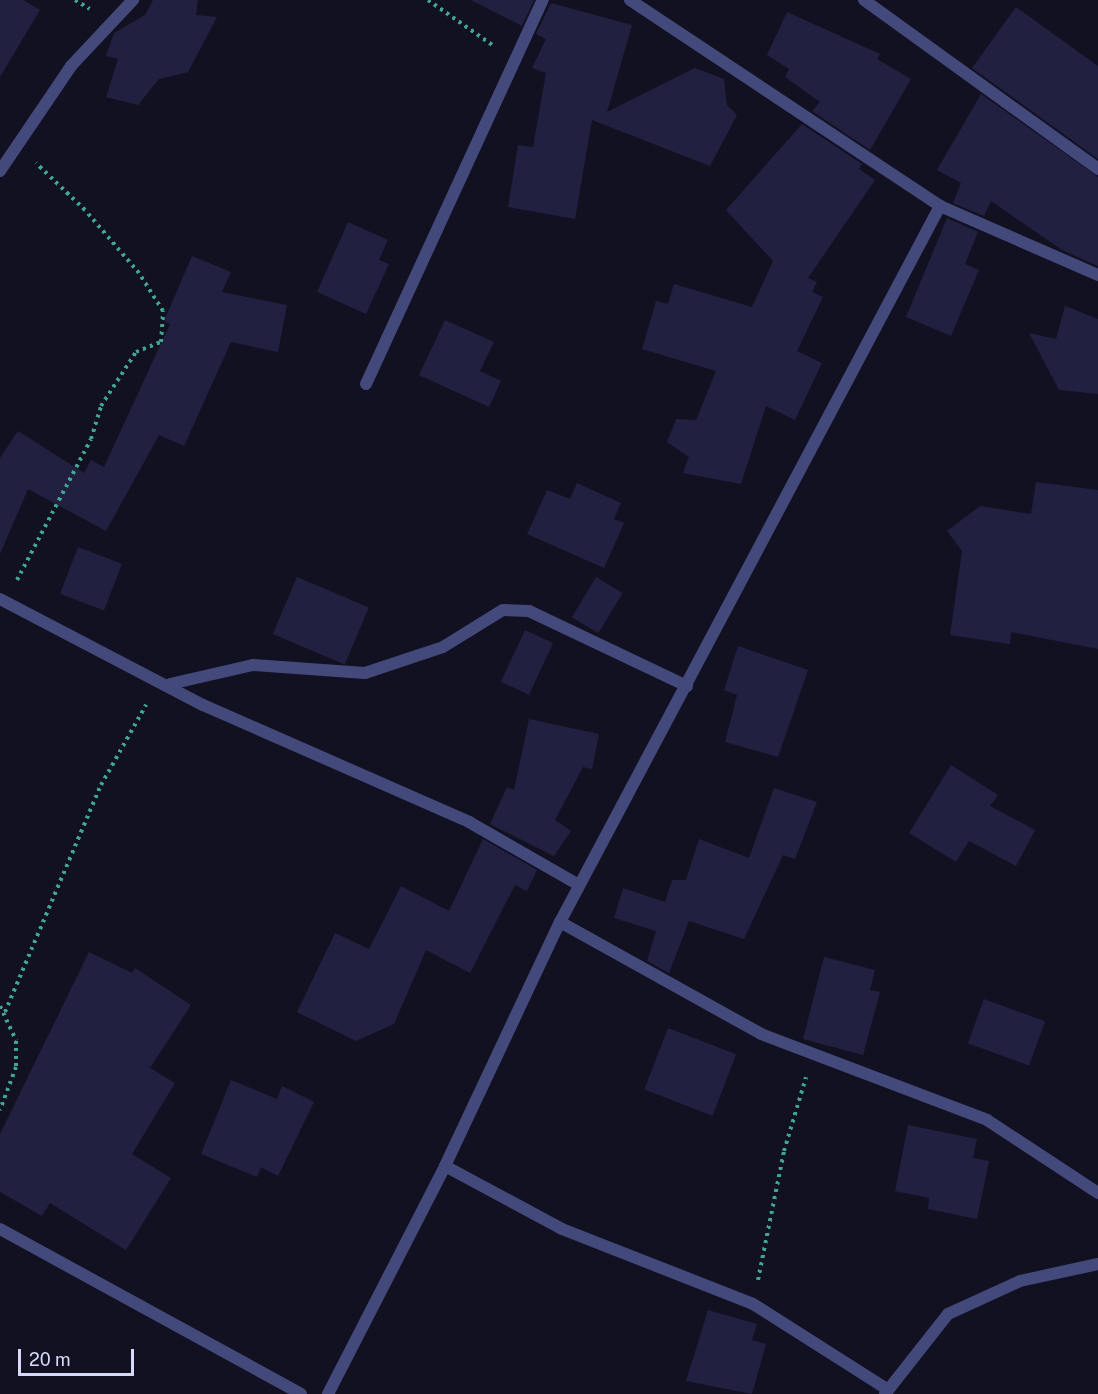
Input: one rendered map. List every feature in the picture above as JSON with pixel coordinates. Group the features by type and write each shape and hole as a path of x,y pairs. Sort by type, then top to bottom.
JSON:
{"street":[{"path":"0,171 15,144 71,66 133,0"},
{"path":"366,384 480,142 512,58 543,0"},
{"path":"630,0 940,206 1098,274"},
{"path":"864,0 1098,169"},
{"path":"328,1394 445,1166 579,885 687,686 940,206"},
{"path":"4,601 322,760 469,822 579,885"},
{"path":"166,683 253,665 365,673 426,655 503,610 529,611 687,686"},
{"path":"560,922 761,1034 814,1052 987,1120 1098,1193"},
{"path":"445,1166 562,1229 753,1304 886,1391 948,1314 1020,1281 1098,1263"},
{"path":"0,1229 296,1393"}],"path":[{"path":"428,0 512,58"},
{"path":"4,601 54,500 91,439 101,406 136,352 161,342 162,311 139,273 86,210 15,144"},
{"path":"4,1012 101,785 166,683"},
{"path":"0,1006 16,1041 16,1067 0,1110"},
{"path":"753,1304 784,1151 814,1052"}],"building":[{"path":"0,0 23,0 40,10 0,77"},
{"path":"153,0 198,0 196,15 217,17 188,72 159,79 138,105 106,97 118,59 106,56 114,33 145,15"},
{"path":"471,0 534,0 522,26"},
{"path":"551,3 632,25 607,112 695,68 724,79 727,105 737,115 710,166 592,120 575,219 508,207 518,145 533,147 546,73 532,68 546,39 536,34"},
{"path":"1016,7 1098,66 1098,159 972,68"},
{"path":"787,12 880,54 877,59 911,79 870,150 812,111 820,102 785,77 789,69 767,55"},
{"path":"981,94 1098,177 1098,266 1062,250 991,201 984,216 953,203 961,183 937,170"},
{"path":"802,124 862,164 859,169 875,180 808,278 817,282 812,292 823,297 797,351 822,363 795,420 766,406 741,484 683,473 689,457 667,442 676,419 696,420 716,371 642,349 656,301 668,304 674,284 752,307 773,261 726,210"},
{"path":"947,218 978,232 965,264 979,270 951,336 906,317"},
{"path":"348,222 388,240 379,260 389,264 366,314 317,292"},
{"path":"192,256 231,272 222,292 287,305 278,352 231,342 184,446 159,435 106,531 28,489 0,554 0,458 18,431 84,473 91,460 104,467 170,324 164,321"},
{"path":"1065,306 1098,319 1098,394 1059,390 1029,333 1056,339"},
{"path":"445,320 494,342 480,371 501,381 489,407 419,375"},
{"path":"1036,482 1098,490 1098,649 1011,632 1010,644 950,635 962,551 947,531 980,506 1031,514"},
{"path":"577,483 621,503 614,519 624,523 604,568 527,534 547,490 570,499"},
{"path":"78,547 122,564 104,611 60,594"},
{"path":"297,577 369,607 345,665 273,634"},
{"path":"596,577 623,593 598,633 572,617"},
{"path":"525,630 553,643 529,695 501,682"},
{"path":"738,646 808,670 778,757 725,742 737,695 724,690"},
{"path":"529,719 599,734 592,769 583,767 555,820 571,831 554,856 490,824 507,787 514,790"},
{"path":"951,765 998,795 990,806 1035,830 1016,866 969,841 956,862 909,833"},
{"path":"774,788 817,802 795,859 783,855 744,939 689,921 669,973 647,961 656,931 614,918 623,888 665,902 672,880 686,880 699,839 749,858"},
{"path":"483,839 537,870 527,891 515,885 470,973 426,950 394,1024 356,1041 297,1012 335,933 369,949 401,886 449,911"},
{"path":"89,952 132,973 135,968 191,1005 150,1068 175,1083 132,1154 171,1178 126,1250 50,1203 42,1216 0,1192 0,1134"},
{"path":"824,957 875,970 870,990 880,992 863,1055 803,1039"},
{"path":"984,999 1045,1021 1029,1065 968,1043"},
{"path":"668,1028 736,1054 712,1116 644,1090"},
{"path":"231,1080 277,1099 282,1086 314,1102 278,1176 261,1167 257,1177 201,1154"},
{"path":"908,1125 977,1139 973,1158 989,1161 977,1219 928,1209 929,1198 895,1191"},
{"path":"708,1310 757,1324 752,1340 766,1344 752,1394 686,1381"}]}
